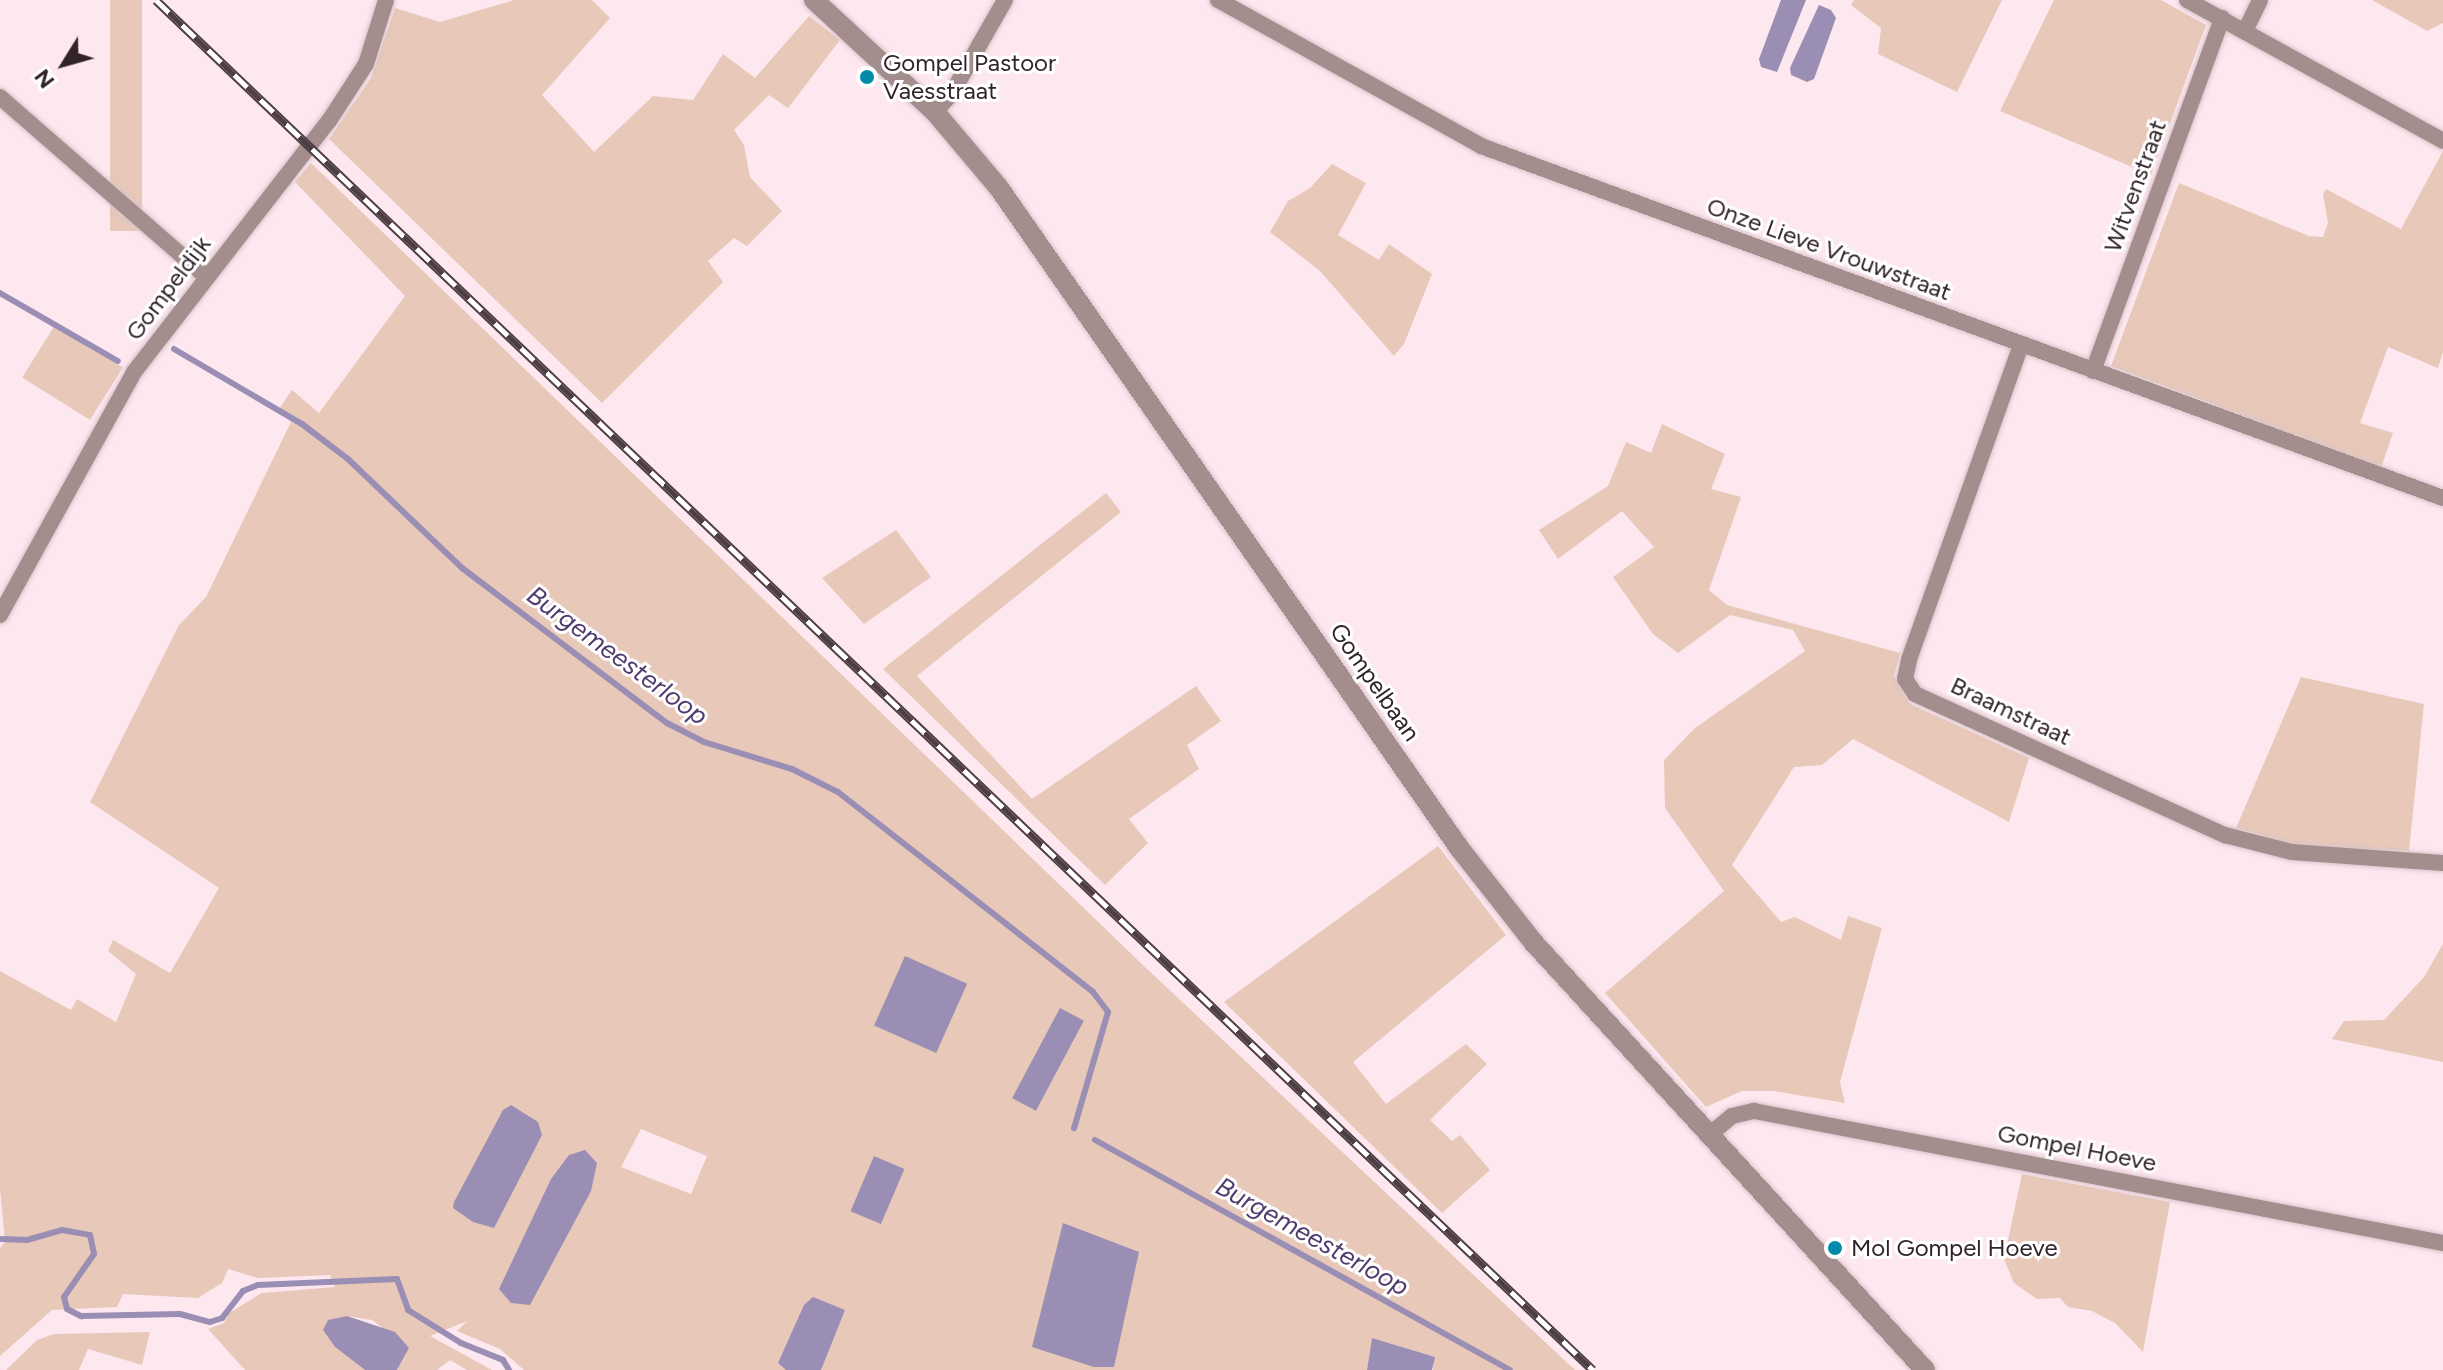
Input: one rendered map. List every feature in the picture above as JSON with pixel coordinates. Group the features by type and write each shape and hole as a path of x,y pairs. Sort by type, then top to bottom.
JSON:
{"street":[{"name":"Gompeldijk","path":"0,615 134,372 205,276 329,121 366,64 386,0"},
{"name":"Gompelbaan","path":"814,0 935,112 1035,237 1460,849 1534,943 1925,1370"},
{"path":"935,112 952,93 1005,0"},
{"name":"Onze Lieve Vrouwstraat","path":"1218,0 1481,146 2443,498"},
{"path":"2187,0 2443,141"},
{"path":"2245,31 2260,0"},
{"name":"Witvenstraat","path":"2093,371 2222,18"},
{"path":"0,97 205,276"},
{"name":"Braamstraat","path":"2021,345 1909,660 1905,679 1915,694 2225,835 2292,852 2443,863"},
{"name":"Gompel Hoeve","path":"1708,1136 1732,1116 1754,1111 2443,1243"}],"shaded area":[{"path":"110,0 142,0 142,231 110,231"},
{"path":"514,0 592,0 610,18 542,95 594,152 653,96 693,100 723,54 755,78 809,16 840,40 788,108 769,95 734,130 744,145 750,177 782,211 747,246 734,238 708,261 723,282 602,403 329,139 371,78 395,8 440,22"},
{"path":"1781,0 1806,0 1777,72 1761,67 1759,59"},
{"path":"1854,0 2002,0 1957,92 1878,54 1881,28 1851,5"},
{"path":"2054,0 2161,0 2206,25 2151,175 2000,111"},
{"path":"2372,0 2443,0 2443,23 2427,31"},
{"path":"1819,5 1831,10 1836,18 1814,79 1807,82 1791,75 1790,68"},
{"path":"2443,151 2443,352 2438,368 2388,347 2360,423 2393,433 2381,468 2111,366 2179,183 2309,236 2323,237 2328,223 2323,194 2326,189 2401,229"},
{"path":"311,163 1145,967 1575,1370 1433,1370 1434,1357 1372,1338 1367,1370 524,1370 500,1349 457,1331 467,1321 430,1336 492,1370 467,1370 450,1360 437,1370 397,1370 409,1348 372,1320 346,1316 335,1347 365,1370 245,1370 208,1329 224,1323 229,1313 262,1293 335,1287 330,1275 258,1278 228,1269 222,1283 198,1298 123,1294 117,1307 52,1310 0,1356 0,1248 5,1242 0,1189 0,971 71,1010 77,999 116,1022 136,974 108,951 113,940 170,973 219,888 90,802 179,625 206,597 291,422 279,409 292,390 319,413 405,296 295,182","holes":["641,1129 707,1156 691,1194 621,1167"]},
{"path":"1332,164 1366,183 1338,235 1379,260 1389,244 1432,274 1404,344 1394,356 1320,271 1270,232 1288,201 1310,188"},
{"path":"55,325 123,367 90,420 22,378"},
{"path":"1662,424 1725,454 1711,489 1741,497 1709,590 1727,605 1900,653 1894,676 1910,704 2029,758 2009,822 1853,739 1822,765 1794,767 1732,865 1781,922 1795,917 1841,940 1848,916 1882,928 1840,1082 1845,1103 1773,1091 1742,1091 1706,1107 1605,993 1724,891 1665,808 1664,760 1695,728 1805,651 1793,630 1730,615 1678,653 1653,634 1613,577 1654,547 1622,511 1558,559 1539,530 1608,486 1626,442 1651,453"},
{"path":"1106,493 1121,512 917,676 1032,799 1196,686 1221,721 1187,745 1199,769 1129,819 1148,843 1105,885 883,669"},
{"path":"896,530 931,577 864,624 822,578"},
{"path":"2301,677 2424,704 2409,851 2300,846 2236,828"},
{"path":"1438,846 1506,935 1353,1062 1386,1104 1466,1044 1487,1064 1430,1120 1452,1141 1460,1135 1490,1170 1442,1213 1224,1002"},
{"path":"2443,944 2443,1062 2332,1039 2344,1021 2384,1020 2424,977"},
{"path":"905,956 967,984 936,1053 874,1025"},
{"path":"1060,1008 1084,1021 1036,1111 1012,1098"},
{"path":"511,1105 538,1122 542,1135 494,1228 473,1222 453,1208 503,1110"},
{"path":"585,1150 597,1163 591,1191 530,1305 511,1303 499,1289 551,1179 569,1155"},
{"path":"874,1156 904,1169 881,1224 851,1211"},
{"path":"2022,1174 2170,1202 2143,1352 2115,1323 2092,1311 2068,1307 2060,1298 2037,1299 2014,1283 2004,1259"},
{"path":"1063,1223 1139,1252 1114,1367 1094,1367 1032,1347"},
{"path":"813,1297 845,1310 821,1370 786,1370 778,1363 804,1305"},
{"path":"347,1316 395,1332 409,1348 397,1370 365,1370 335,1347 323,1330 328,1320"},
{"path":"150,1332 142,1365 88,1349 79,1370 6,1370 37,1340 54,1334"},
{"path":"1372,1338 1435,1357 1432,1370 1367,1370"}],"waterway":[{"name":"Burgemeesterloop","path":"0,293 118,361"},
{"name":"Burgemeesterloop","path":"174,349 302,424 348,459 462,568 667,723 704,742 792,769 838,792 1093,992 1108,1012 1074,1128"},
{"name":"Burgemeesterloop","path":"1095,1140 1510,1370"},
{"path":"0,1239 27,1240 62,1230 90,1235 94,1254 64,1297 67,1309 81,1316 180,1314 210,1322 222,1318 243,1291 258,1285 397,1279 408,1310 461,1343 503,1360 509,1370"}],"railway":[{"path":"156,0 1593,1370"}],"place":[{"name":"Gompel Pastoor Vaesstraat","path":"867,77"},
{"name":"Mol Gompel Hoeve","path":"1835,1248"}]}
